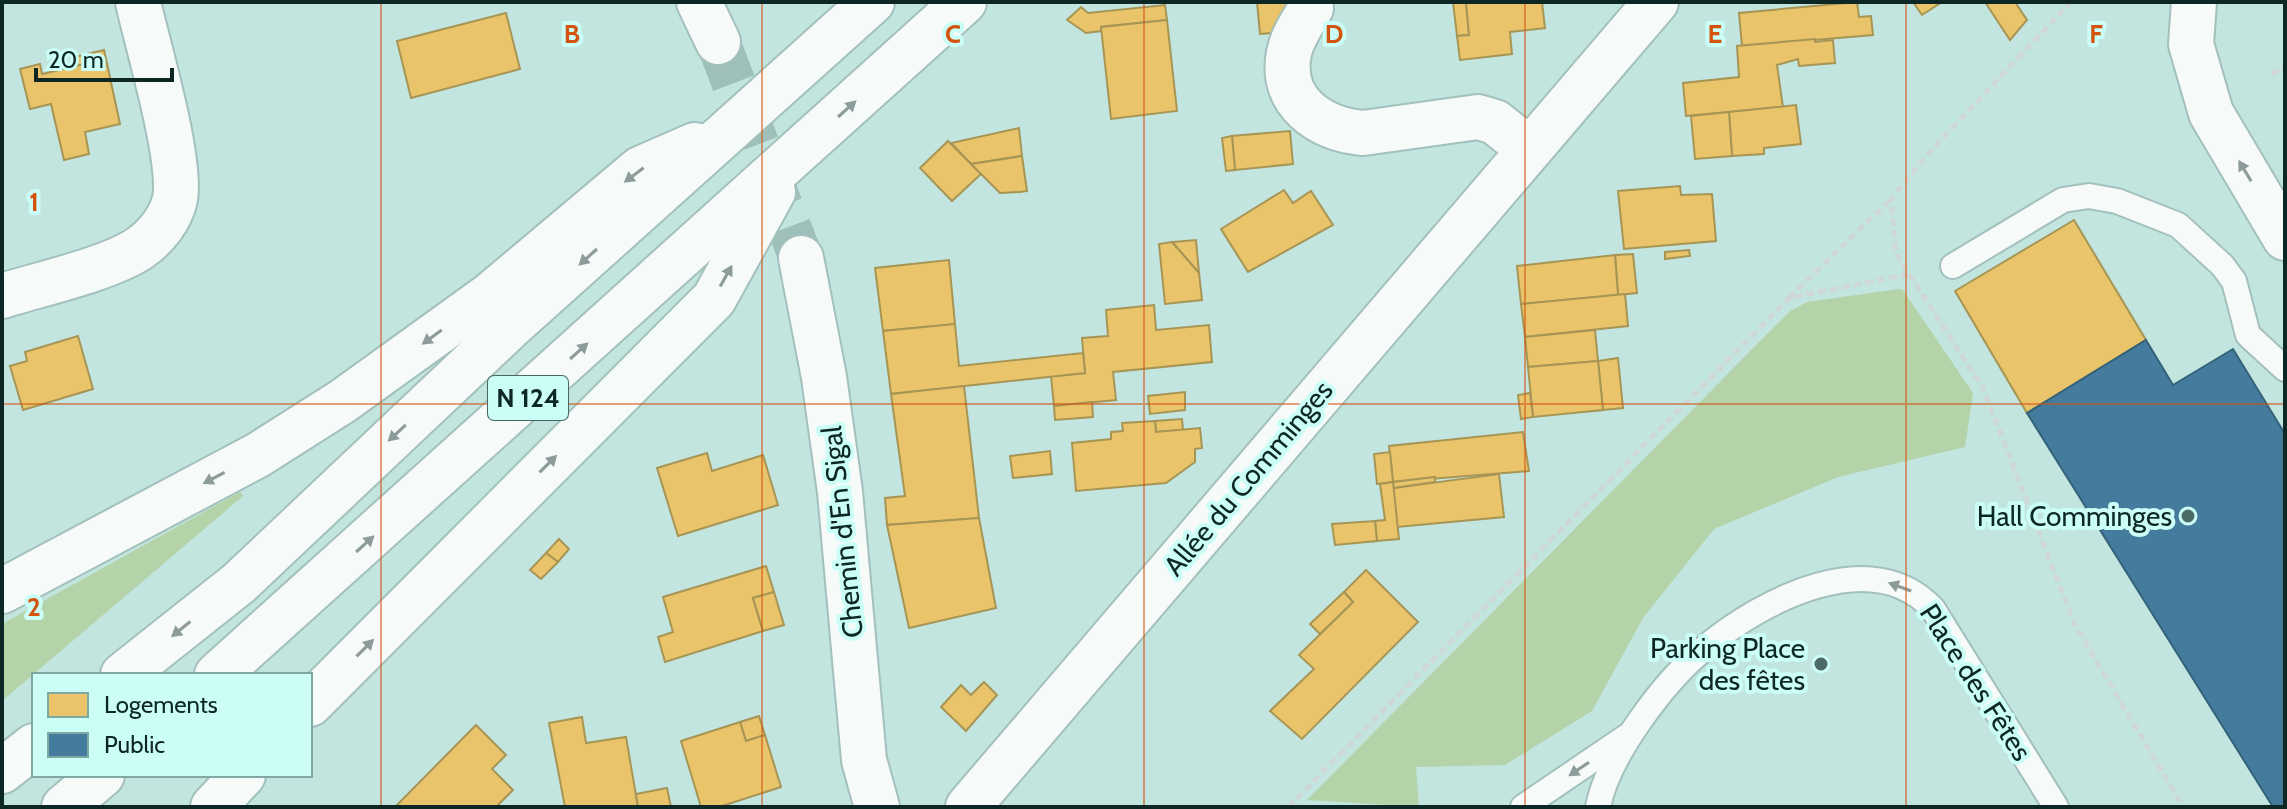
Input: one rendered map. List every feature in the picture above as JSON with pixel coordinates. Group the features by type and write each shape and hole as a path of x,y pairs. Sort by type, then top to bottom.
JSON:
{"main road":[{"path":"2,296 124,257 154,237 169,215 174,202 175,167 138,2"},
{"path":"699,2 718,42"},
{"name":"N 124","path":"126,673 239,583 509,328 872,2"},
{"name":"N 124","path":"219,673 964,2"},
{"name":"Allée du Comminges","path":"968,807 1656,2"},
{"path":"2194,2 2191,44 2211,113 2285,238"},
{"path":"1311,8 1289,52 1288,76 1294,95 1305,112 1321,123 1344,131 1363,133 1478,117 1495,122 1529,149"},
{"path":"2,591 258,455 343,401 490,295 640,169 730,130"},
{"path":"312,702 714,299 790,161"},
{"name":"Chemin d'En Sigal","path":"801,258 840,492 864,760 877,807"},
{"path":"2,771 32,748"},
{"path":"64,807 100,777"},
{"path":"213,807 241,777"}],"lane":[{"path":"1953,266 2063,200 2089,196 2139,208 2178,225 2222,265 2234,281 2248,335 2285,369"},
{"name":"Place des Fêtes","path":"1598,807 1601,791 1635,731 1684,667 1707,646 1751,615 1795,594 1851,579 1891,582 1908,588 1933,609 2056,807"},
{"path":"1523,807 1635,731"}],"path":[{"path":"1288,807 1789,298 1891,199 1934,147 2071,2"},
{"path":"2272,74 2285,66"},
{"path":"1891,199 1896,253 1983,388 2075,625 2183,807"},
{"path":"1789,298 1909,274"}],"green space":[{"path":"1903,290 1973,393 1965,447 1838,477 1714,529 1643,618 1592,711 1505,765 1416,767 1419,807 1307,800 1790,311 1807,302"},
{"path":"240,492 243,496 2,701 2,624"}],"building: Logements":[{"path":"1257,2 1289,2 1272,33 1260,34"},
{"path":"1453,2 1466,2 1469,35 1457,36"},
{"path":"1466,2 1542,2 1545,28 1510,32 1512,54 1460,60 1457,36 1469,35"},
{"path":"1857,2 1859,17 1871,16 1873,35 1742,46 1739,13"},
{"path":"1913,2 1942,2 1922,15"},
{"path":"1985,2 2015,2 2027,20 2010,40"},
{"path":"1165,5 1167,20 1101,27 1101,31 1086,33 1067,20 1081,7 1088,13"},
{"path":"506,13 520,69 411,98 397,41"},
{"path":"1167,20 1177,111 1111,119 1101,27"},
{"path":"1815,39 1815,42 1833,40 1835,63 1799,66 1798,59 1777,65 1783,107 1686,116 1683,83 1739,77 1737,46"},
{"path":"104,50 106,59 78,66 75,57"},
{"path":"106,59 120,124 85,132 89,154 64,160 51,104 30,109 20,69 40,64 42,74"},
{"path":"1796,105 1801,144 1764,148 1764,154 1732,156 1729,112"},
{"path":"1729,112 1732,156 1695,159 1691,116"},
{"path":"1019,128 1022,156 971,164 951,143"},
{"path":"1290,131 1293,164 1235,170 1232,136"},
{"path":"1232,136 1235,170 1226,171 1222,138"},
{"path":"948,141 981,174 952,201 920,168"},
{"path":"1022,156 1027,191 1000,193 971,164"},
{"path":"1680,186 1681,195 1712,194 1716,241 1624,249 1618,191"},
{"path":"1284,190 1293,203 1311,191 1333,225 1248,272 1221,229"},
{"path":"2074,220 2146,340 2027,413 1955,291"},
{"path":"1196,240 1199,273 1172,242"},
{"path":"1172,242 1199,273 1202,300 1165,304 1159,244"},
{"path":"1689,250 1690,256 1665,259 1665,252"},
{"path":"1633,254 1637,293 1618,295 1615,255"},
{"path":"1615,255 1618,295 1521,304 1517,266"},
{"path":"949,260 955,324 883,331 875,268"},
{"path":"1625,294 1628,326 1525,337 1521,304"},
{"path":"1154,305 1156,330 1209,325 1212,362 1113,372 1116,400 1054,406 1051,376 1085,373 1082,338 1108,336 1106,310"},
{"path":"955,324 959,366 1083,353 1085,373 891,394 883,331"},
{"path":"1595,330 1598,361 1528,367 1525,337"},
{"path":"78,336 93,389 23,410 10,366 27,361 25,352"},
{"path":"1618,358 1623,408 1603,410 1598,361"},
{"path":"1598,361 1603,410 1533,417 1528,367"},
{"path":"964,386 979,518 887,525 885,498 905,496 891,394"},
{"path":"1185,392 1185,410 1150,414 1148,396"},
{"path":"1530,393 1533,417 1521,419 1518,395"},
{"path":"1092,402 1093,417 1055,420 1054,406"},
{"path":"1182,419 1183,430 1156,432 1155,421"},
{"path":"1155,421 1156,432 1200,428 1202,448 1195,449 1195,462 1166,483 1076,491 1072,443 1111,439 1111,432 1123,431 1122,423"},
{"path":"1523,432 1529,471 1393,482 1389,446"},
{"path":"1050,451 1052,474 1013,478 1010,456"},
{"path":"1390,452 1393,482 1377,484 1374,454"},
{"path":"707,453 712,471 763,455 778,505 678,536 657,468"},
{"path":"1499,474 1504,517 1397,527 1393,488"},
{"path":"1435,477 1435,482 1393,488 1393,482"},
{"path":"1393,482 1399,539 1377,541 1375,521 1385,520 1380,484"},
{"path":"979,518 996,608 909,628 887,525"},
{"path":"1375,521 1377,541 1335,545 1332,524"},
{"path":"559,539 569,549 558,562 546,553"},
{"path":"546,553 558,562 541,579 530,570"},
{"path":"766,566 774,592 753,598 763,631 665,662 658,637 673,632 663,597"},
{"path":"1366,570 1418,622 1302,739 1270,711 1314,669 1299,655 1353,602 1344,592"},
{"path":"774,592 784,625 763,631 753,598"},
{"path":"1344,592 1353,602 1320,634 1310,624"},
{"path":"984,682 997,695 966,731 941,707 961,685 971,695"},
{"path":"759,716 765,735 746,741 740,722"},
{"path":"582,717 586,743 626,737 638,807 565,807 549,723"},
{"path":"740,722 746,741 765,735 781,787 719,807 701,807 681,741"},
{"path":"476,725 506,755 492,769 513,790 496,807 395,807"},
{"path":"667,788 671,807 638,807 636,794"}],"building: Public":[{"name":"Hall Comminges","path":"2146,340 2173,385 2233,349 2285,434 2285,807 2273,807 2027,413"}],"tunnel":[{"path":"718,42 801,258"}],"place":[{"name":"Hall Comminges","path":"2188,516"},
{"name":"Parking Place des fêtes","path":"1821,664"}]}
